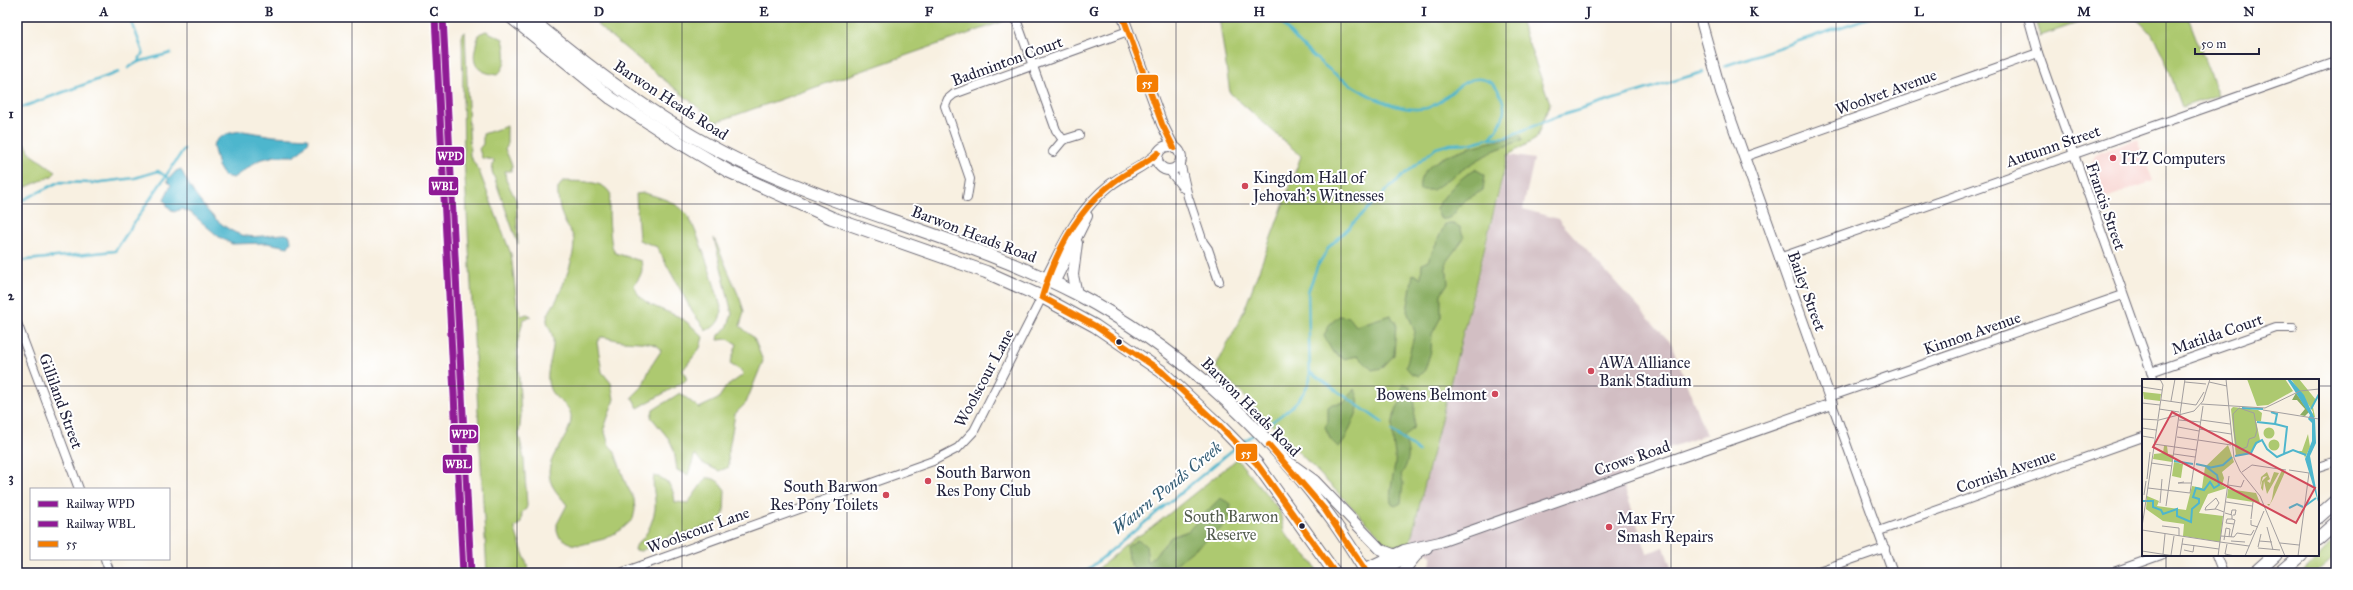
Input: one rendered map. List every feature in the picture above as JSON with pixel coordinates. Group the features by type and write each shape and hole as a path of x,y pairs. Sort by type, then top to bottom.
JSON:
{"highway":[{"path":"2319,516 2336,501"},
{"path":"2319,539 2336,523"},
{"path":"2255,573 2275,556"},
{"path":"2280,573 2300,556"}],"main road":[{"name":"Barwon Heads Road","path":"510,17 612,98 676,141 728,171 832,218 986,272 1042,297 1095,326 1161,371 1221,427 1257,464 1335,573"},
{"name":"Barwon Heads Road","path":"528,17 585,63 642,104 728,155 829,199 1000,258 1077,294 1134,328 1187,367 1240,414 1274,450 1325,510 1363,572"},
{"path":"1042,297 1050,281"}],"street":[{"path":"1124,17 1162,124 1174,148 1180,155 1180,162 1188,197 1202,240 1208,248 1219,281"},
{"name":"Bailey Street","path":"1700,17 1721,92 1779,258 1893,573"},
{"name":"Francis Street","path":"2028,17 2038,53 2152,376"},
{"path":"1016,19 1056,130 1063,140"},
{"name":"Badminton Court","path":"967,198 970,179 945,106 948,99 954,94 1128,31"},
{"name":"Woolvet Avenue","path":"1744,157 2038,53"},
{"name":"Autumn Street","path":"1779,258 2073,153 2336,62"},
{"path":"1162,124 1163,138 1157,159 1165,169 1179,180 1188,197"},
{"path":"1053,152 1063,140 1079,135"},
{"path":"1050,281 1078,218 1100,194 1121,178 1148,162 1160,151 1167,147 1174,148"},
{"path":"1121,178 1140,171 1176,168 1180,162"},
{"path":"1050,281 1100,194"},
{"path":"1077,294 1073,272 1075,251 1082,226"},
{"name":"Kinnon Avenue","path":"1830,400 2123,295"},
{"name":"Woolscour Lane","path":"621,573 933,461 958,448 966,440 979,421 1042,297"},
{"name":"Gilliland Street","path":"17,322 79,488"},
{"name":"Matilda Court","path":"2152,376 2276,328 2293,328"},
{"name":"Crows Road","path":"1363,572 1393,554 1442,541 1830,400"},
{"name":"Cornish Avenue","path":"1879,531 2142,437"},
{"path":"1283,460 1309,475 1378,547 1384,552 1393,554"},
{"path":"2319,467 2336,461"},
{"name":"Crows Road","path":"1412,558 1442,541"},
{"path":"1813,573 1885,548"},
{"path":"2111,573 2158,556"},
{"path":"2216,556 2223,573"},
{"path":"1376,573 1412,558"},
{"path":"1402,573 1412,558"},
{"path":"105,560 110,573"}],"shaded area":[{"path":"2138,139 2153,181 2103,199 2092,168 2094,157 2098,153"},
{"path":"1509,155 1534,159 1523,209 1558,219 1671,343 1706,435 1617,466 1647,553 1664,547 1673,573 1428,573 1432,557 1412,538"}],"green space":[{"path":"610,17 1016,17 716,122 597,25 599,21"},
{"path":"1219,17 1519,17 1550,103 1536,139 1508,155 1410,543 1396,546 1383,545 1380,536 1216,367 1244,311 1301,156 1230,93"},
{"path":"2034,17 2095,17 2040,36"},
{"path":"2133,17 2188,17 2218,95 2182,107 2169,70 2158,46 2143,25"},
{"path":"486,31 503,39 505,63 497,75 481,70 477,67 475,62 474,56 479,34"},
{"path":"465,32 470,156 479,171 511,254 517,304 521,316 527,314 531,316 523,320 517,345 521,415 519,435 524,459 527,506 522,512 521,523 515,527 530,573 487,573 464,158 462,33"},
{"path":"507,126 507,147 505,149 512,165 511,171 505,171 506,180 516,200 518,244 492,171 494,160 482,158 479,149 483,144 483,134"},
{"path":"1521,135 1522,140 1493,151 1466,167 1433,190 1420,190 1422,177 1430,166 1443,158 1477,145"},
{"path":"17,141 26,145 31,154 56,172 52,176 17,191"},
{"path":"1475,169 1485,175 1483,190 1464,201 1451,217 1441,219 1436,208 1453,186"},
{"path":"563,181 590,182 603,186 608,190 611,195 609,204 609,221 613,249 615,253 641,261 641,274 634,285 637,292 641,298 653,306 684,320 703,337 700,348 683,370 687,380 638,408 632,397 642,387 651,366 661,351 658,346 648,343 622,341 603,337 601,337 597,342 602,372 611,383 614,399 604,429 609,445 614,450 626,484 634,499 635,510 633,519 621,530 604,539 580,545 571,544 559,536 557,524 567,505 552,485 549,476 552,459 566,436 571,419 569,409 552,393 548,383 548,370 553,338 547,318 566,277 574,249 573,236 565,223 558,200 558,188"},
{"path":"644,193 671,202 681,208 690,219 706,259 722,311 717,323 710,329 706,330 693,313 657,247 639,240 636,194"},
{"path":"1445,224 1453,224 1460,227 1464,238 1446,262 1448,283 1441,294 1441,317 1432,334 1431,351 1425,370 1419,376 1411,373 1406,367 1415,332 1407,311 1413,274 1421,278 1422,264 1428,261"},
{"path":"714,238 744,311 740,326 754,338 763,361 746,403 735,414 728,455 729,467 719,471 702,463 695,454 688,475 677,470 674,450 669,439 651,417 653,410 680,393 699,408 718,399 726,387 743,375 742,371 730,364 737,344 728,339 718,340 719,335 727,328 732,314"},
{"path":"1390,315 1396,323 1394,355 1382,368 1372,370 1358,356 1343,359 1332,351 1324,336 1329,325 1339,316 1349,317 1356,326"},
{"path":"1403,384 1410,387 1409,398 1413,399 1415,404 1414,427 1404,438 1408,457 1401,475 1403,483 1401,503 1395,506 1391,503 1390,497 1395,466 1393,421 1394,415 1402,399"},
{"path":"1354,389 1357,394 1358,410 1345,440 1338,447 1331,440 1325,427 1328,422 1328,407 1332,404 1345,402"},
{"name":"South Barwon Reserve","path":"1237,459 1280,511 1284,531 1307,556 1319,573 1093,573 1133,539 1150,529"},
{"path":"654,476 667,482 672,489 675,502 688,503 706,478 712,478 717,481 725,490 724,513 720,521 682,535 672,535 641,551 635,550 637,544 647,532 654,514"},
{"path":"1220,498 1231,504 1228,523 1164,573 1135,573 1136,572 1130,564 1127,547 1137,540 1146,545 1148,563 1171,537 1188,531"},
{"path":"2336,538 2336,555 2315,573 2302,573 2319,556"}],"water":[{"path":"243,131 274,136 308,138 309,141 301,151 293,156 275,156 259,160 233,178 224,176 218,166 213,146 222,136"},
{"path":"181,169 191,189 207,210 225,227 246,236 255,237 286,234 290,236 291,242 288,247 267,243 232,244 219,237 191,213 181,209 174,212 168,207 164,199 171,185 167,181 176,171"}],"waterway":[{"path":"128,68 138,62 143,52 130,17"},
{"name":"Waurn Ponds Creek","path":"1261,429 1283,414 1297,402 1307,387 1310,379 1308,292 1317,267 1329,247 1392,185 1436,148 1450,144 1472,143 1490,138 1498,128 1504,112 1503,100 1497,88 1490,82 1479,79 1463,83 1435,105 1427,108 1408,108 1387,103 1344,80 1323,65 1289,32 1278,17"},
{"path":"1724,66 1871,17"},
{"path":"138,62 171,53"},
{"path":"17,109 119,72"},
{"path":"1490,138 1506,137 1556,117 1703,72"},
{"path":"17,261 115,251 184,149"},
{"path":"17,203 59,182 93,183 135,178 158,171 171,180"},
{"path":"1310,372 1383,423"},
{"path":"1392,431 1419,452"},
{"name":"Waurn Ponds Creek","path":"1241,443 1256,433"},
{"name":"Waurn Ponds Creek","path":"1084,573 1236,447"}],"rail line":[{"name":"WBL","path":"435,17 463,573"},
{"name":"WPD","path":"443,17 471,573"}],"transit line":[{"name":"55","path":"1123,17 1162,124 1174,148"},
{"name":"55","path":"1158,153 1114,182 1101,193 1078,219 1054,264 1042,297 1095,326 1161,371 1221,427 1257,464 1335,573"},
{"name":"55","path":"1269,445 1325,510 1367,573"}],"place":[{"name":"ITZ Computers","path":"2113,158"},
{"name":"Kingdom Hall of Jehovah's Witnesses","path":"1245,186"},
{"name":"AWA Alliance Bank Stadium","path":"1591,371"},
{"name":"Bowens Belmont","path":"1495,394"},
{"name":"South Barwon Res Pony Club","path":"928,481"},
{"name":"South Barwon Res Pony Toilets","path":"886,495"},
{"name":"Max Fry Smash Repairs","path":"1609,527"}]}
